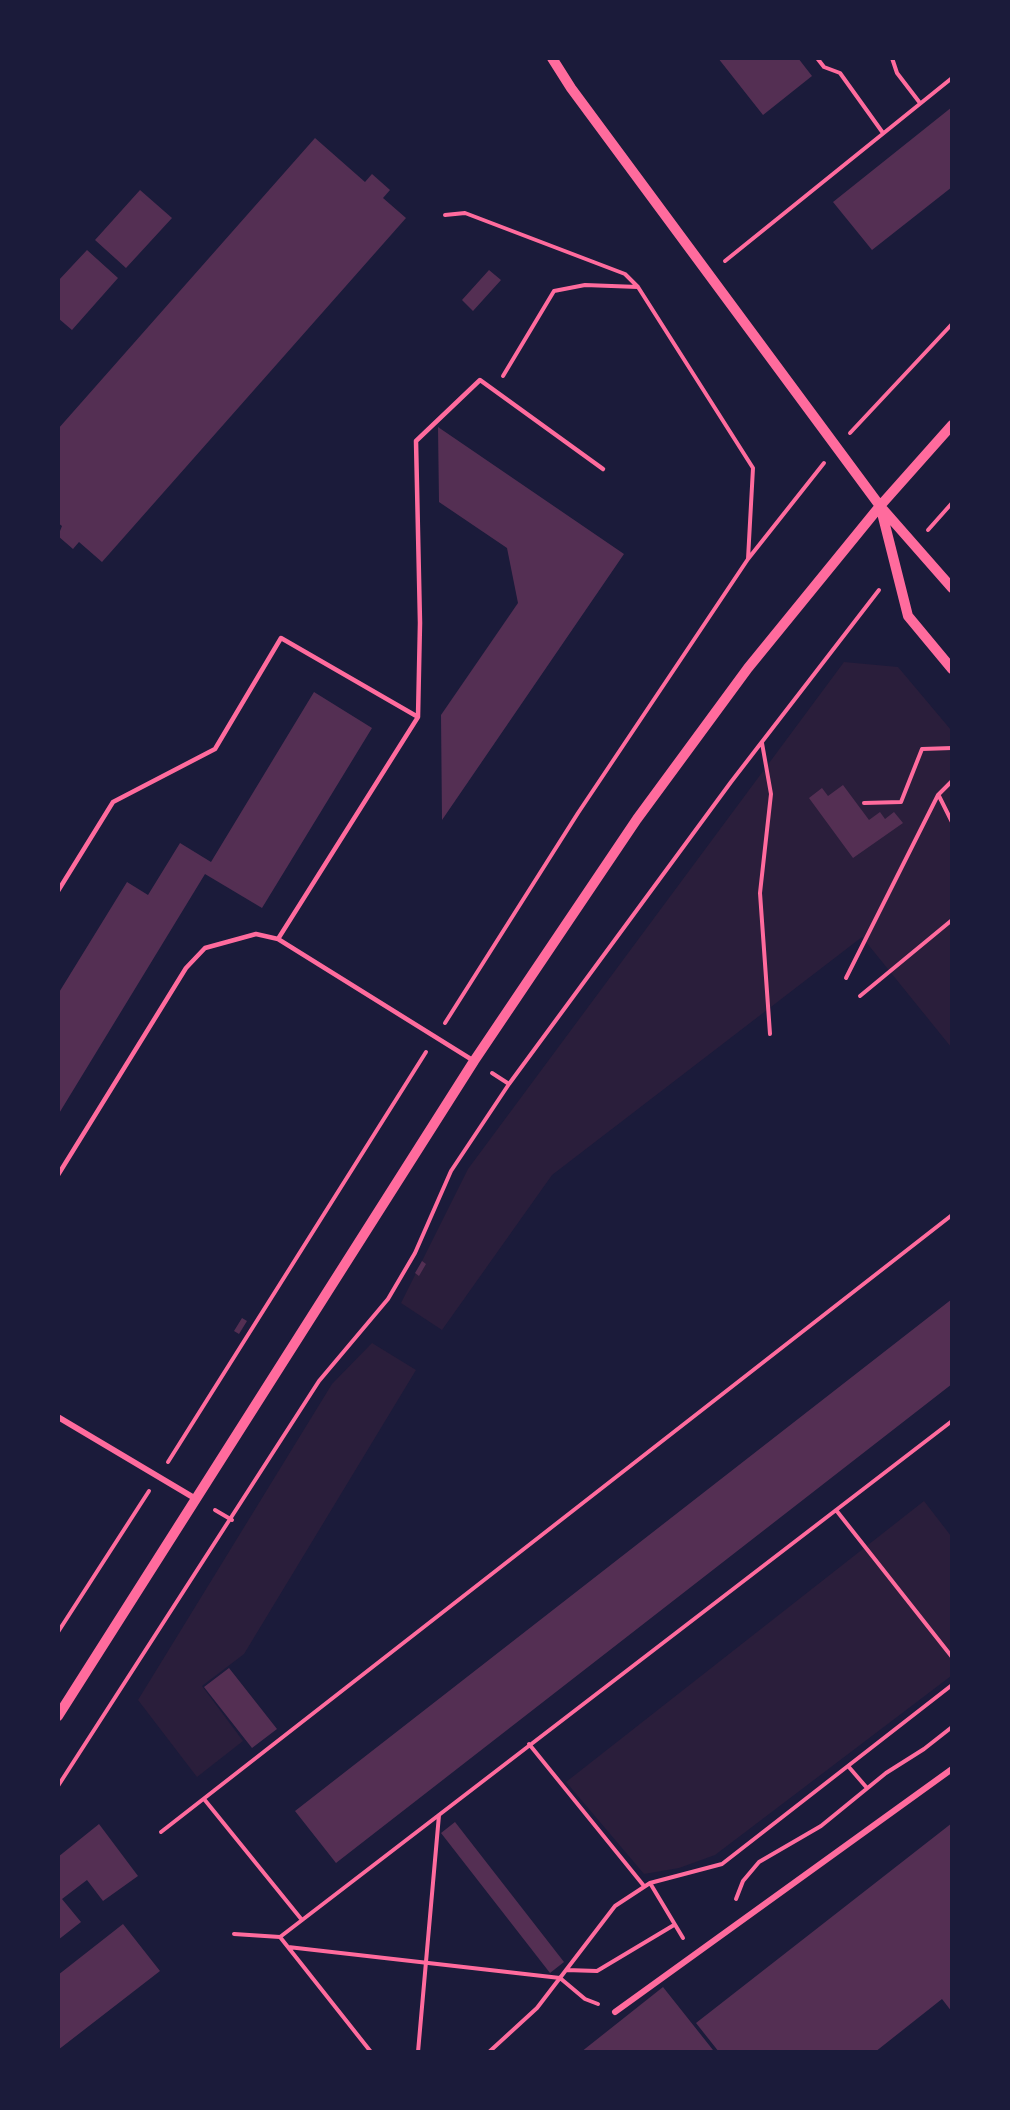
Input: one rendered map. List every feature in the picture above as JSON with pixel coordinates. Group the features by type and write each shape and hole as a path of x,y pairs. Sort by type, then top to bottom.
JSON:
{"street":[{"path":"552,58 571,88 880,506 951,588"},
{"path":"58,1716 474,1061 636,819 748,668 880,506 951,425"},
{"path":"880,506 908,616 951,669"},
{"path":"58,1417 196,1499"},
{"path":"615,2012 951,1768"}],"lane":[{"path":"278,939 418,717 420,623 416,441 480,380 603,469"},
{"path":"58,891 113,802 215,749 281,638 418,717"},
{"path":"58,1175 186,968 205,948 256,934 278,939 474,1061"}],"path":[{"path":"817,58 824,67 840,73 884,133"},
{"path":"892,58 897,73 920,103"},
{"path":"708,274 951,78"},
{"path":"445,214 465,213 624,274 638,287 753,468 748,559"},
{"path":"495,389 554,291 585,285 638,287"},
{"path":"869,410 951,324"},
{"path":"939,517 951,503"},
{"path":"58,1786 319,1381 388,1299 415,1253 451,1171 509,1084 762,742 896,568"},
{"path":"762,742 771,794 760,893 770,1034"},
{"path":"864,803 901,802 922,749 951,748"},
{"path":"846,978 938,795 951,781"},
{"path":"938,795 951,822"},
{"path":"860,996 951,920"},
{"path":"161,1832 951,1215"},
{"path":"234,1934 280,1937 951,1421"},
{"path":"836,1510 951,1657"},
{"path":"489,2052 537,2008 615,1906 650,1883 722,1863 951,1685"},
{"path":"741,1920 734,1903 750,1870 759,1862 821,1827 867,1788 924,1749 951,1726"},
{"path":"529,1744 644,1886"},
{"path":"848,1766 867,1788"},
{"path":"204,1799 302,1920"},
{"path":"418,2052 439,1814"},
{"path":"566,1970 597,1971 674,1925 650,1883"},
{"path":"280,1937 371,2052"},
{"path":"288,1947 560,1978 585,1999"}],"shaded area":[{"path":"844,662 898,667 951,730 951,1047 862,937 552,1175 442,1330 401,1303 468,1169"},
{"path":"372,1343 416,1370 244,1654 202,1686 243,1741 197,1777 138,1700 332,1384"},
{"path":"924,1501 951,1536 951,1676 715,1855 679,1868 644,1874 566,1782"}],"building":[{"path":"718,58 798,58 812,76 763,115"},
{"path":"952,107 952,187 872,250 833,202"},
{"path":"315,138 365,182 372,174 390,190 383,198 406,218 102,562 79,542 73,549 58,536 62,526 58,523 58,429"},
{"path":"140,190 172,218 126,268 95,240"},
{"path":"87,250 118,278 72,330 58,318 58,281"},
{"path":"489,270 501,280 473,311 462,300"},
{"path":"438,427 624,554 442,820 441,715 518,603 507,548 439,502"},
{"path":"314,692 372,728 262,908 205,874 58,1115 58,994 127,882 148,895 180,843 211,862"},
{"path":"843,785 869,820 880,812 885,819 894,812 903,823 853,858 809,798 822,788 828,796"},
{"path":"422,1261 426,1264 419,1276 415,1273"},
{"path":"952,1299 952,1384 336,1863 295,1811"},
{"path":"242,1318 247,1321 239,1334 234,1331"},
{"path":"229,1668 277,1729 252,1748 204,1687"},
{"path":"455,1822 564,1962 550,1973 441,1833"},
{"path":"952,1823 952,2012 942,1999 875,2052 719,2052 696,2023"},
{"path":"99,1824 138,1876 103,1901 87,1880 62,1899 81,1922 58,1940 58,1857"},
{"path":"123,1924 160,1971 58,2050 58,1975"},
{"path":"663,1987 713,2050 581,2052"}]}
